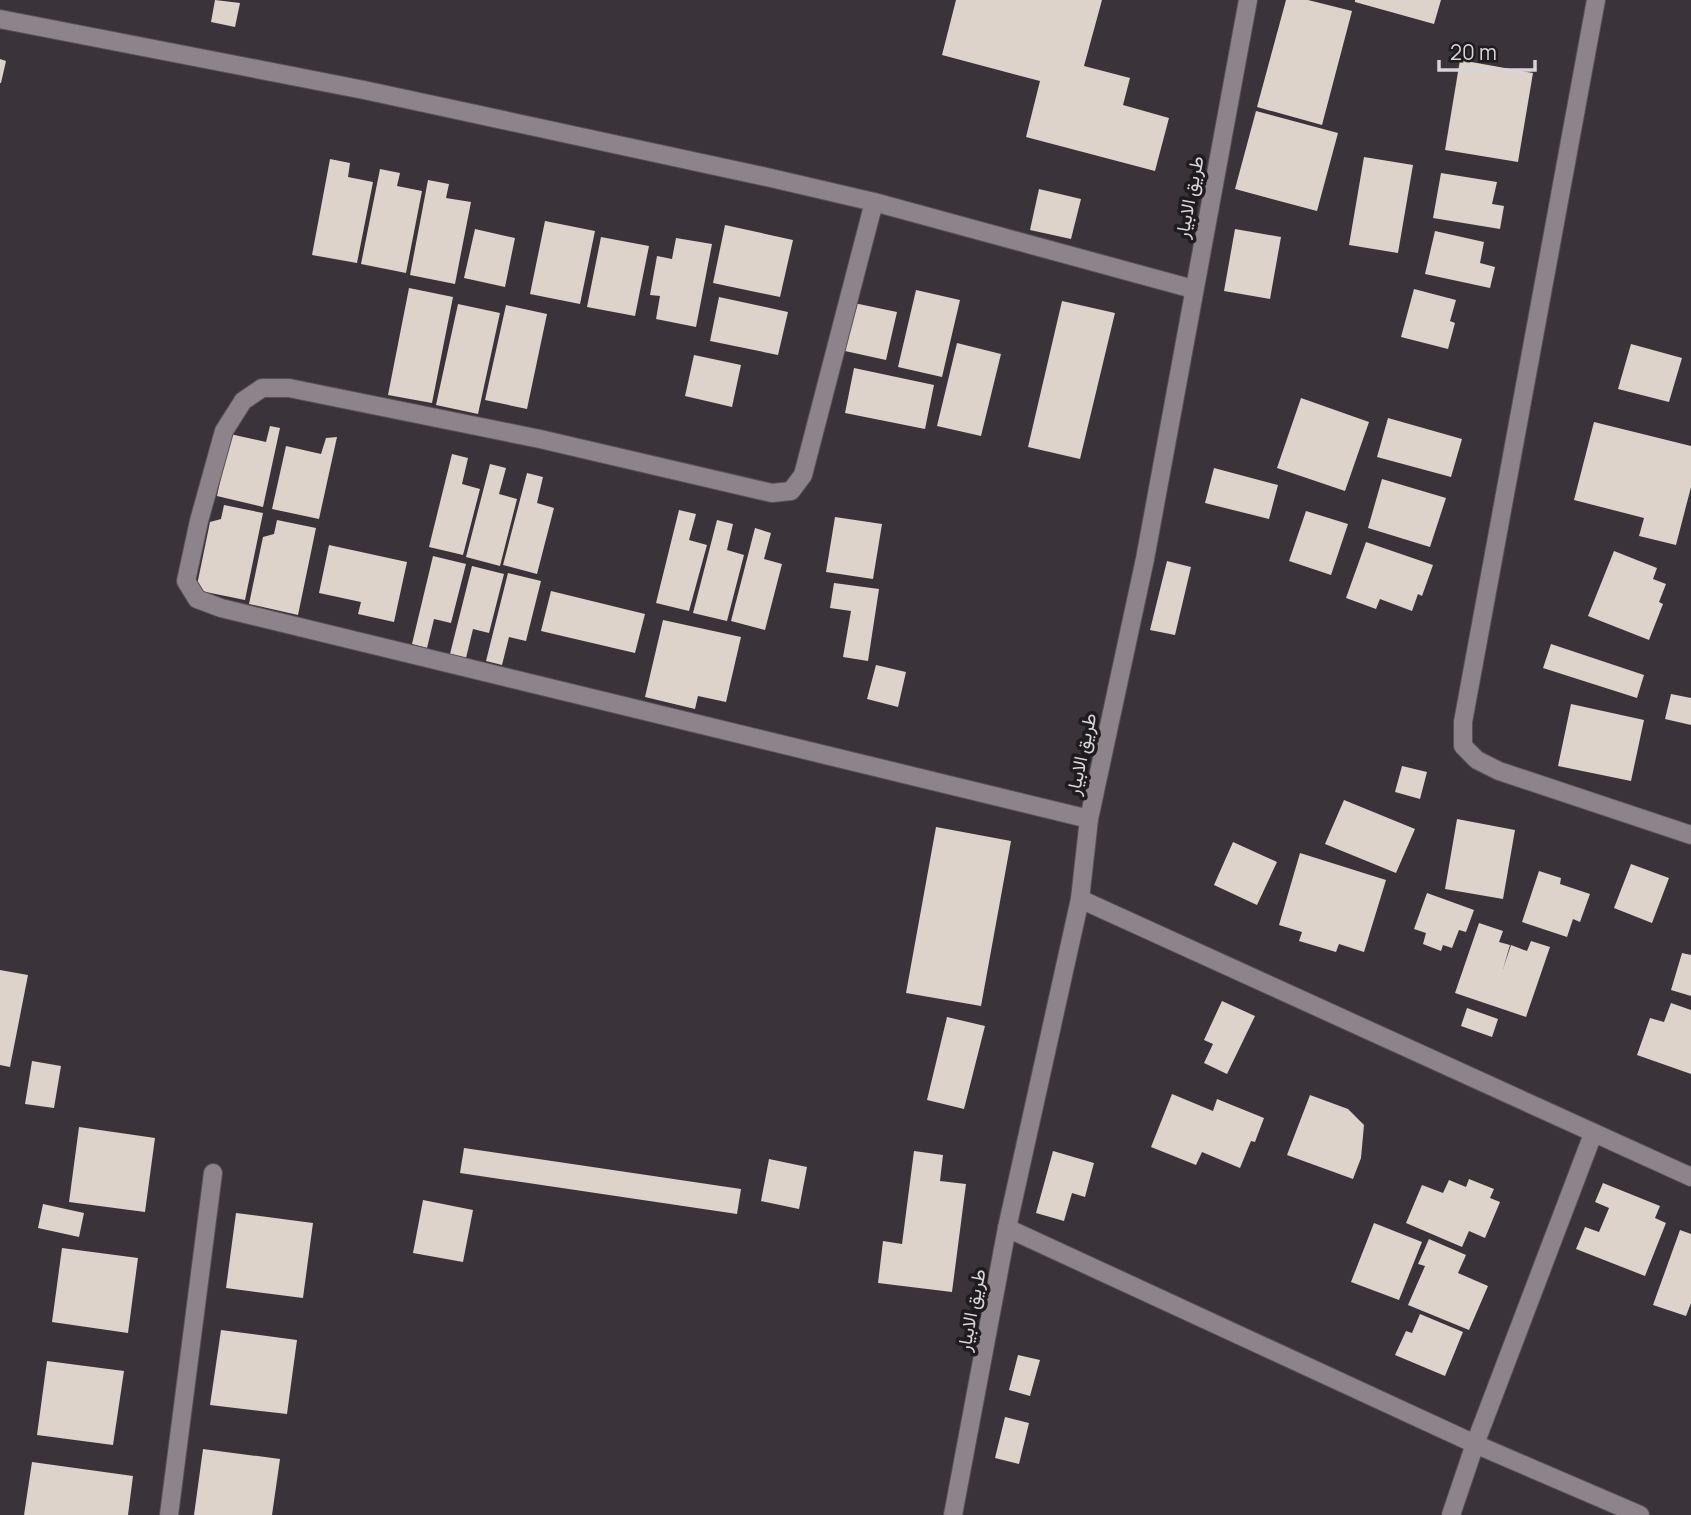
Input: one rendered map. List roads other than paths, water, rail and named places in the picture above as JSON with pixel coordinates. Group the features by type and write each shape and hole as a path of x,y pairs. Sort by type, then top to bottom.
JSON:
{"street":[{"name":"طريق الابيار","path":"953,1515 1007,1228 1080,899 1089,819 1145,559 1248,0"},
{"path":"1596,0 1463,722 1463,747 1477,760 1499,771 1691,835"},
{"path":"0,19 364,90 874,202 1193,289"},
{"path":"874,202 803,475 791,491 772,492 540,439 289,388 262,388 243,401 224,431 198,521 186,581 198,599 221,608 1089,819"},
{"path":"1080,899 1691,1177"},
{"path":"1451,1515 1475,1444 1593,1134"},
{"path":"169,1515 213,1173"},
{"path":"1007,1228 1475,1444 1640,1515"}]}
